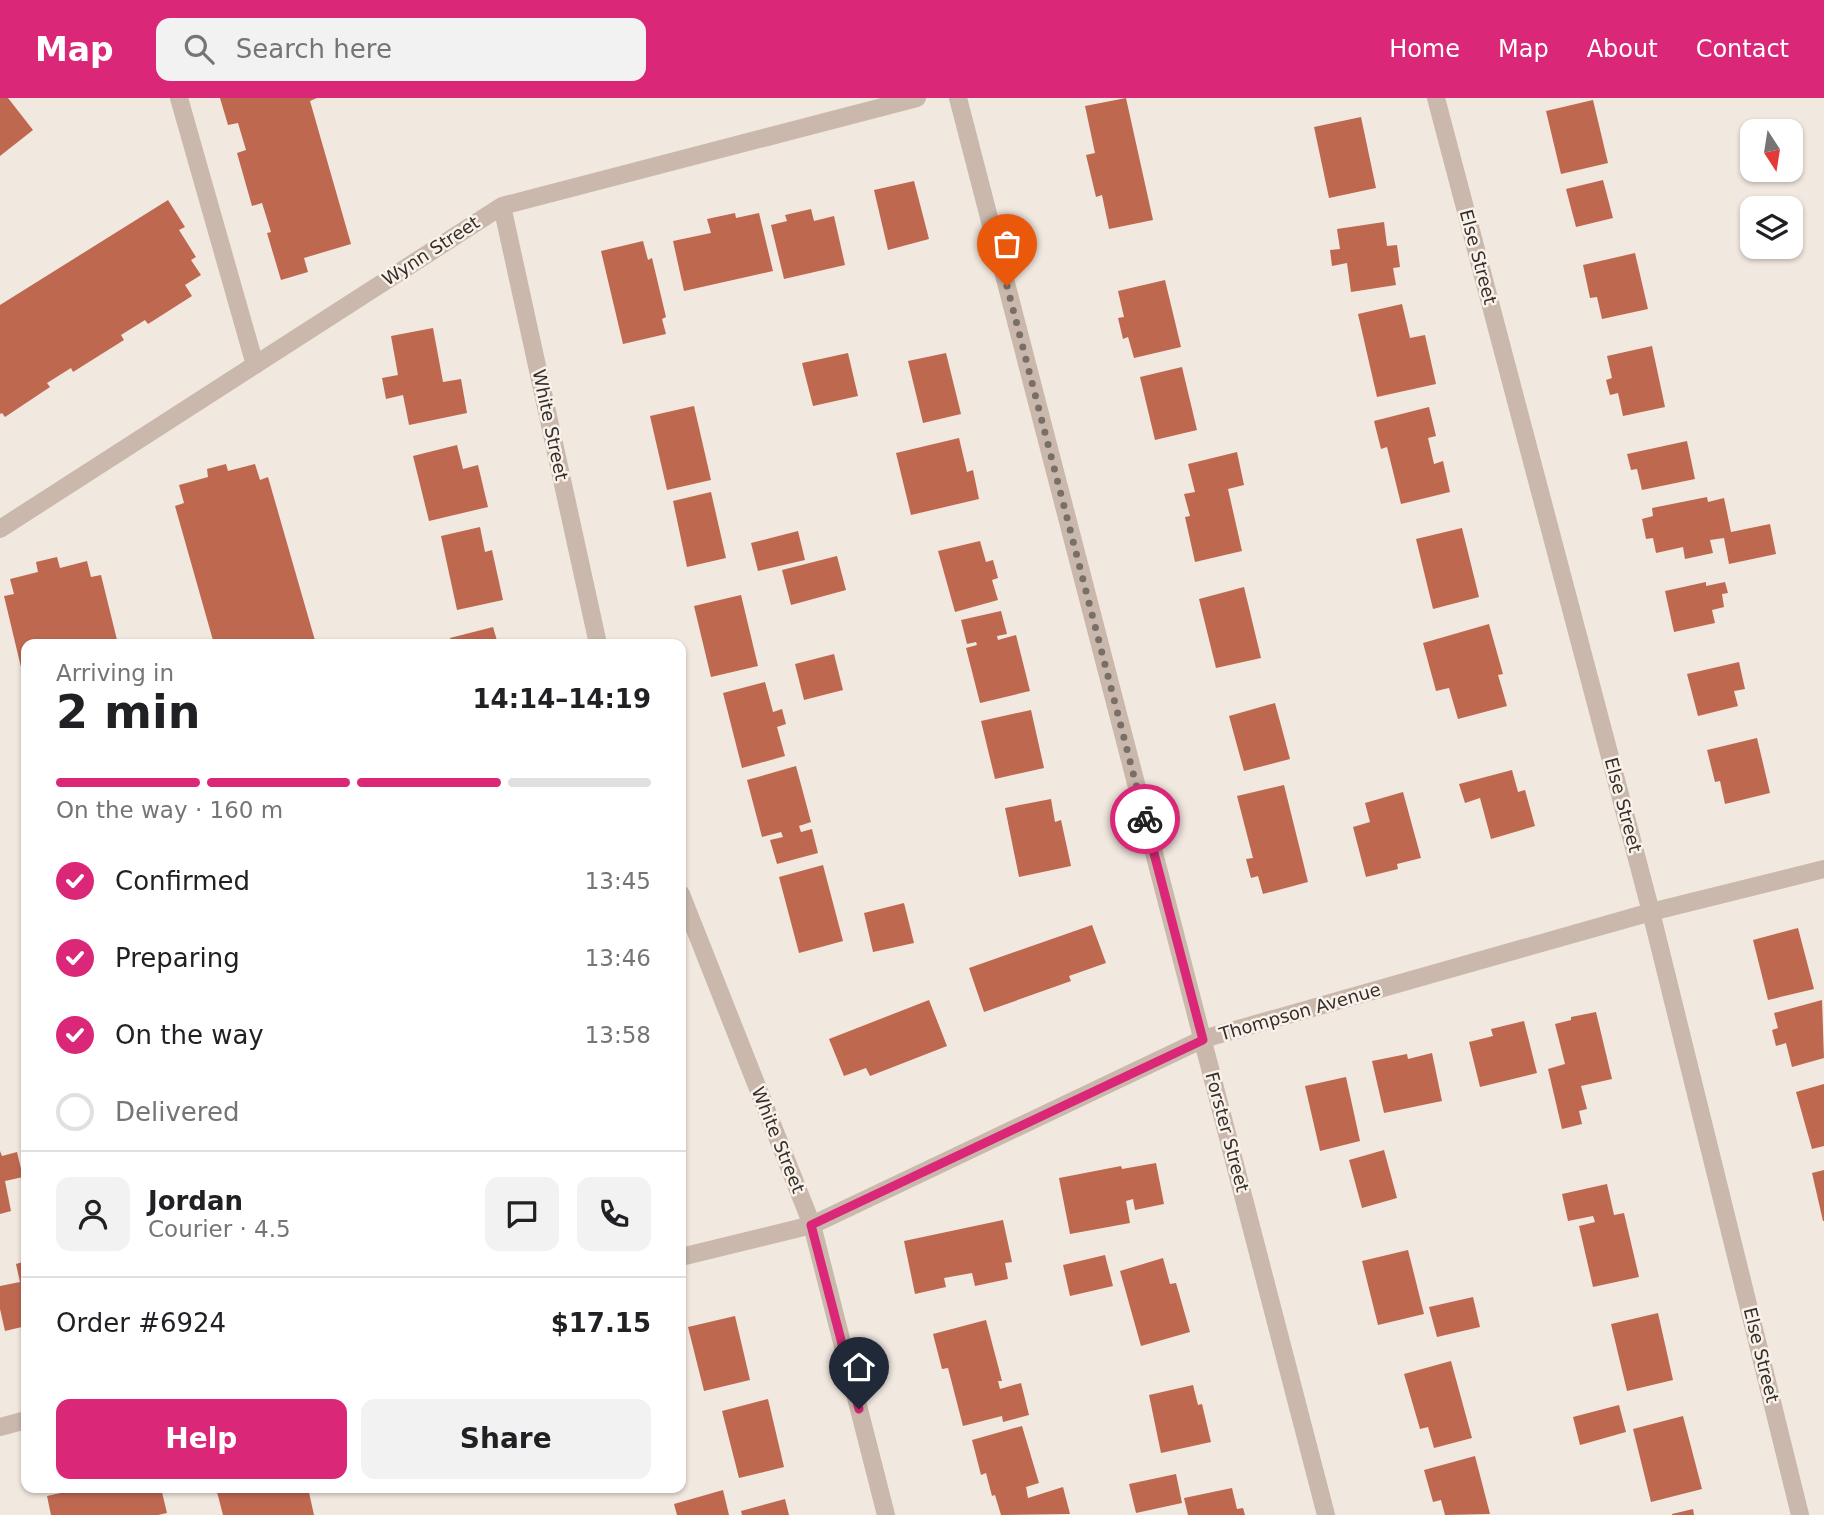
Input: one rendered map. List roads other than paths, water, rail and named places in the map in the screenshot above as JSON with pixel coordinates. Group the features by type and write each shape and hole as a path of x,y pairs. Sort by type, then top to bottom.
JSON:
{"street":[{"path":"179,98 255,365"},
{"name":"Wynn Street","path":"0,529 502,206 917,98"},
{"name":"Forster Street","path":"958,98 1326,1515"},
{"name":"Else Street","path":"1436,98 1651,912 1800,1515"},
{"name":"White Street","path":"502,206 597,639"},
{"name":"Thompson Avenue","path":"686,1256 811,1225 1203,1040 1651,912 1824,869"},
{"name":"White Street","path":"686,907 811,1225 886,1515"},
{"path":"0,1427 21,1421"}]}
